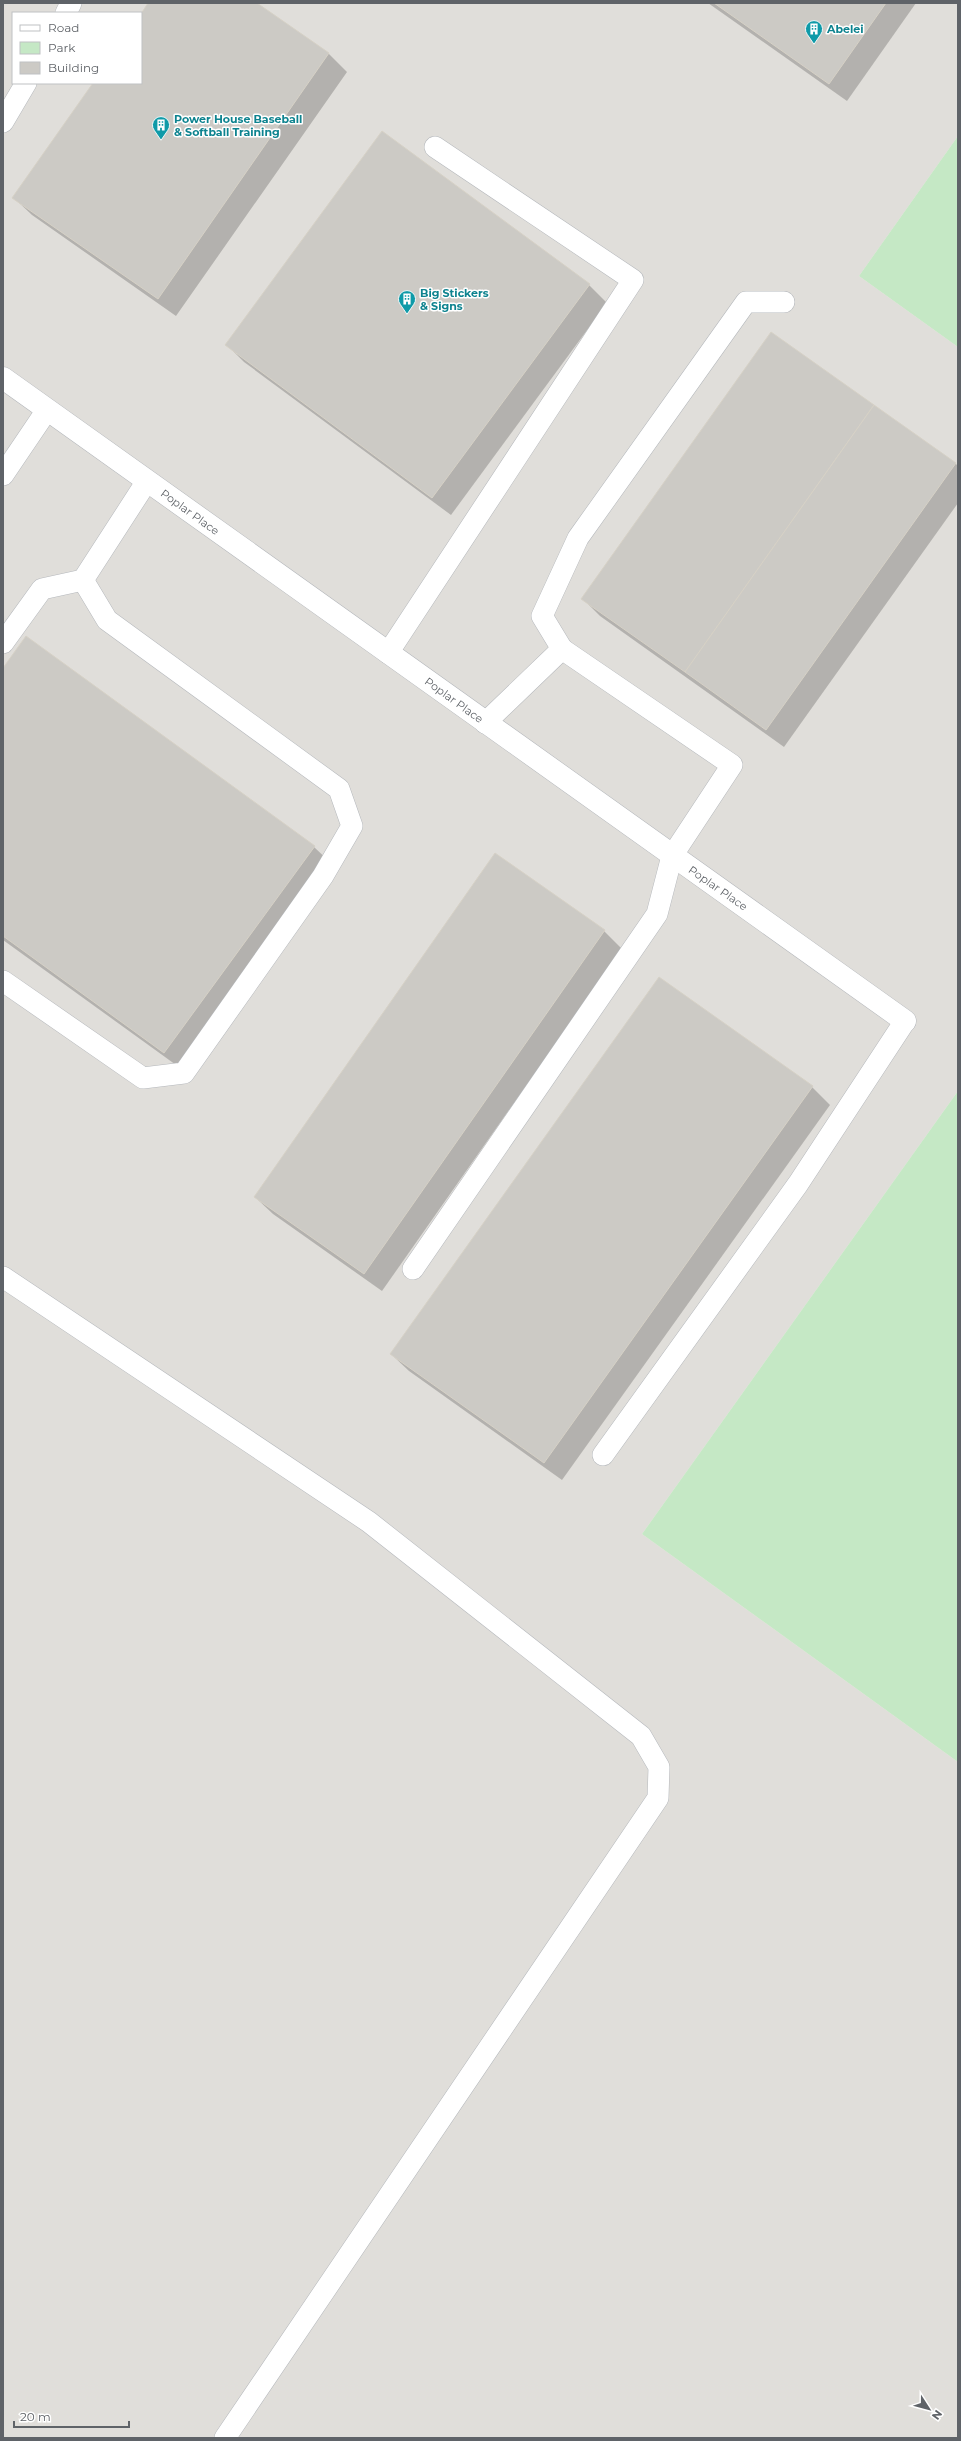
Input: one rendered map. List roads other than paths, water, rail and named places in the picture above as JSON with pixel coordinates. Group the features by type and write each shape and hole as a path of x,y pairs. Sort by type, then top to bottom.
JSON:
{"street":[{"name":"Poplar Place","path":"3,378 905,1021"}],"lane":[{"path":"66,12 71,3"},
{"path":"3,122 25,84"},
{"path":"388,653 633,280 435,147"},
{"path":"413,1269 657,914 672,856 732,765 562,649 542,616 578,538 746,302 784,302"},
{"path":"3,475 47,410"},
{"path":"3,643 42,589 83,580 146,481"},
{"path":"3,981 143,1078 184,1073 323,876 352,826 338,788 107,620 83,580"},
{"path":"485,723 562,649"},
{"path":"604,1455 798,1184 905,1021"},
{"path":"3,1277 369,1522 641,1736 659,1767 658,1798 224,2438"}],"place":[{"name":"Abelei","path":"814,44"},
{"name":"Power House Baseball & Softball Training","path":"161,140"},
{"name":"Big Stickers & Signs","path":"407,314"}]}
